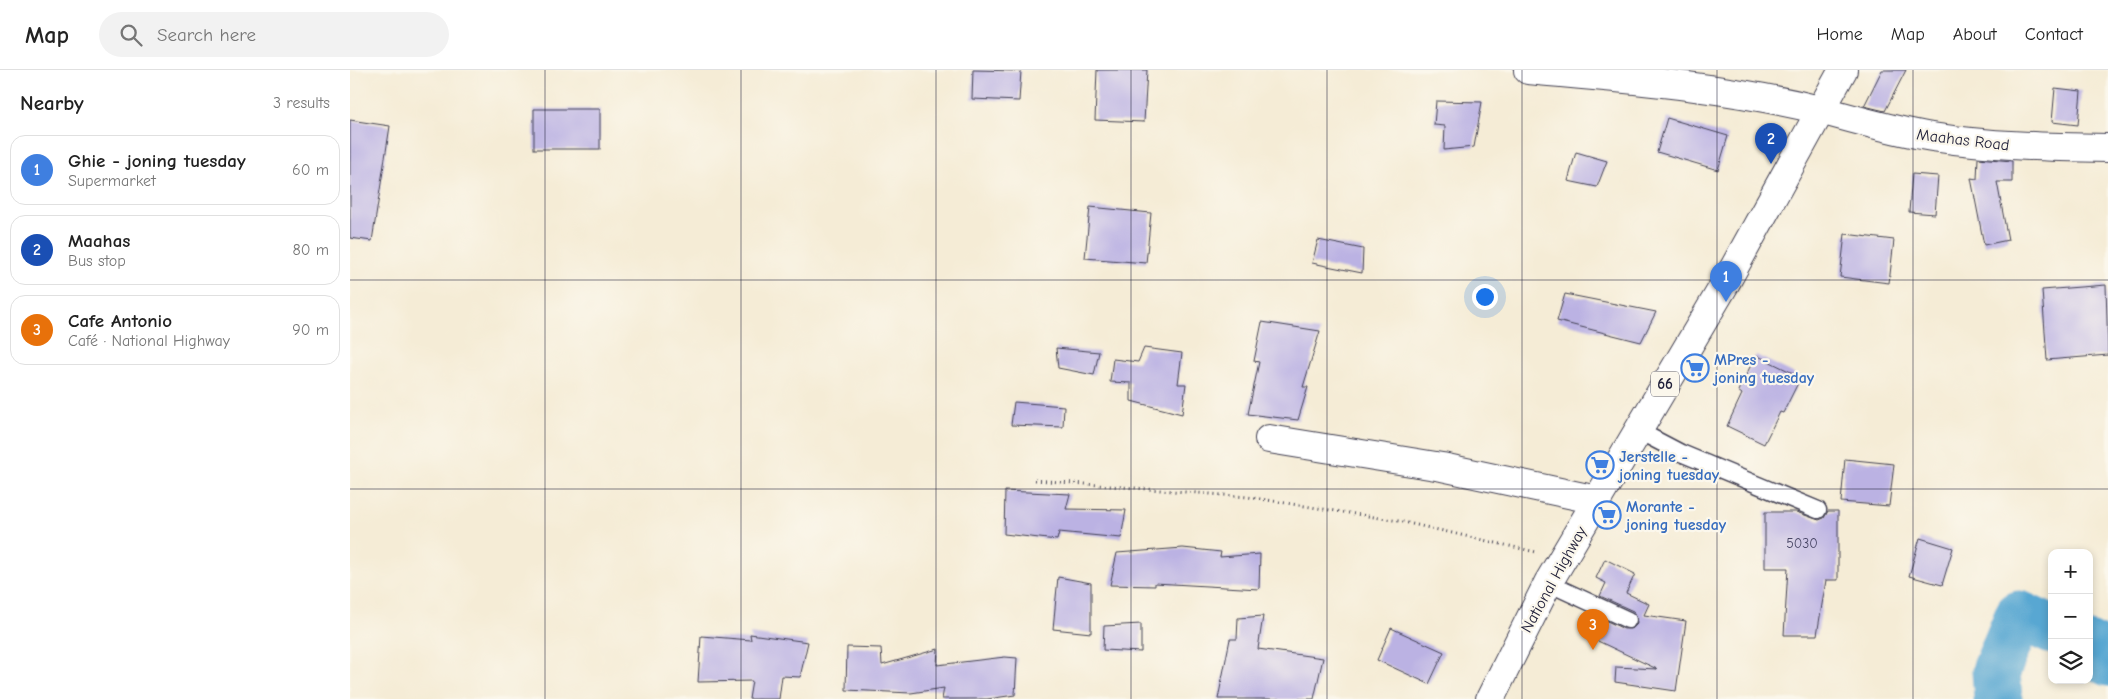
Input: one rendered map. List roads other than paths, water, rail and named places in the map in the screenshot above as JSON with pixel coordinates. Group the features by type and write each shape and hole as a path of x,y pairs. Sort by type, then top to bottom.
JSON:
{"street":[{"name":"Maahas Road","path":"1528,70 1640,80 1768,97 1890,130 1933,138 2016,146 2108,148"},
{"name":"National Highway","path":"1490,699 1548,583 1724,284 1843,70"},
{"path":"1269,439 1442,467 1597,500"}],"lane":[{"path":"1637,430 1681,452 1818,510"},
{"path":"1548,583 1628,620"}],"waterway":[{"path":"1998,699 1996,671 2019,615 2048,628"},
{"path":"2093,649 2108,662"}],"place":[{"name":"Maahas","path":"1771,164"},
{"name":"Ghie - joning tuesday","path":"1726,302"},
{"name":"MPres - joning tuesday","path":"1695,368"},
{"name":"Jerstelle - joning tuesday","path":"1600,465"},
{"name":"Morante - joning tuesday","path":"1607,515"},
{"name":"Cafe Antonio","path":"1593,650"}]}
